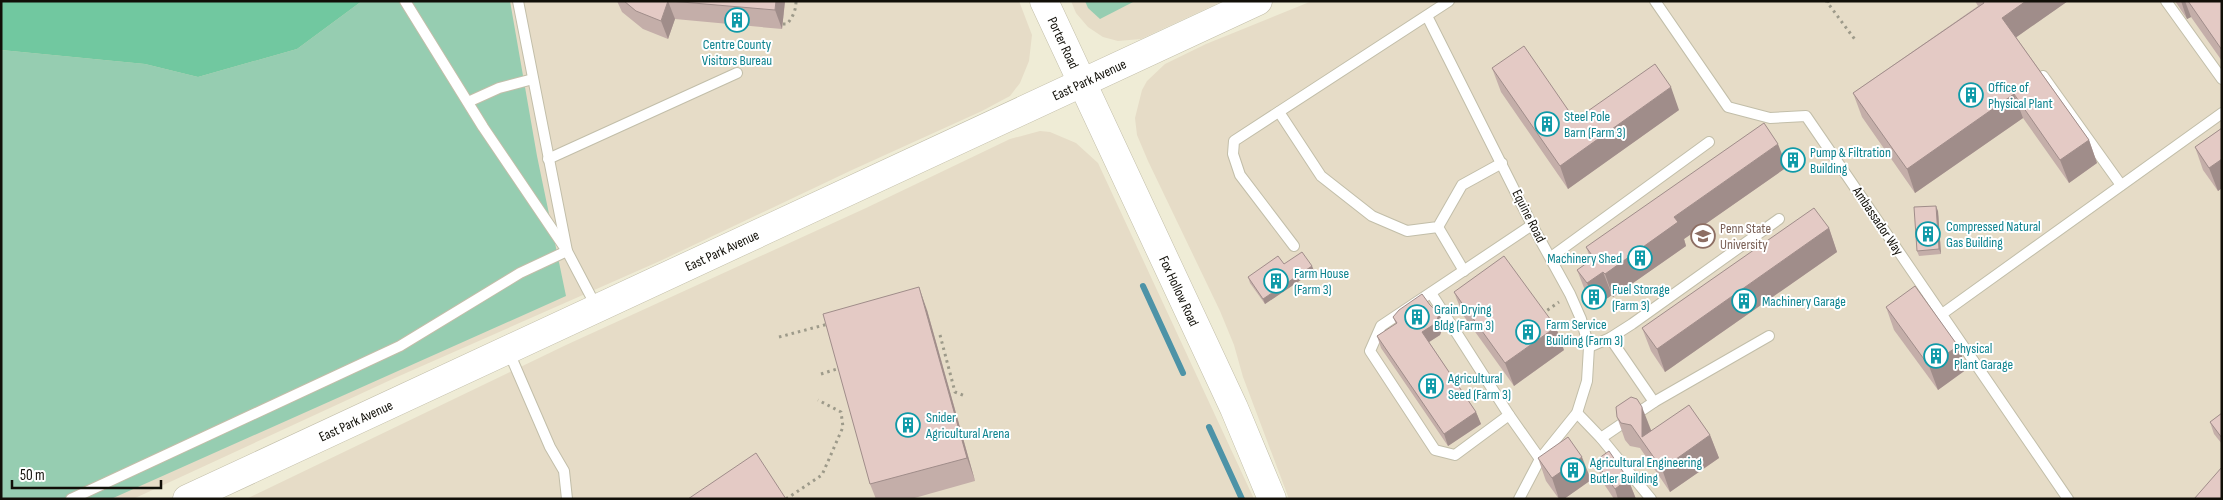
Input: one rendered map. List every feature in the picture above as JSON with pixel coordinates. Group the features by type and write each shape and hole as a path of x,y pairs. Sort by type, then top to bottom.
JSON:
{"main road":[{"name":"Porter Road","path":"1044,1 1082,84"},
{"name":"East Park Avenue","path":"187,499 1258,1"},
{"name":"Fox Hollow Road","path":"1082,84 1234,408 1272,499"}],"lane":[{"path":"405,1 468,102 567,251 597,309"},
{"path":"518,1 567,251"},
{"path":"1294,246 1240,175 1233,154 1234,141 1449,1"},
{"name":"Ambassador Way","path":"1655,1 1728,107 1770,118 1806,116 2068,499"},
{"path":"2166,1 2222,79"},
{"name":"Equine Road","path":"1427,16 1532,225 1570,294 1581,319 1589,347 1587,381 1577,413 1540,460 1519,499"},
{"path":"2038,68 2121,185"},
{"path":"548,159 737,73"},
{"path":"468,102 499,88 533,79"},
{"path":"1279,112 1321,176 1372,216 1407,231 1438,227"},
{"path":"1942,314 2222,113"},
{"path":"1551,257 1709,142"},
{"path":"1438,227 1462,185 1502,162"},
{"path":"1589,347 1610,338 1779,219"},
{"path":"1509,415 1455,455 1435,450 1370,351 1381,326 1532,225"},
{"path":"1438,227 1464,271"},
{"path":"71,499 400,346 520,273 567,251"},
{"path":"1431,293 1540,460"},
{"path":"1601,438 1654,402 1769,336"},
{"path":"1610,338 1654,402"},
{"path":"508,350 550,447 564,471 567,499"},
{"path":"1577,413 1601,438 1651,499"}],"path":[{"path":"782,24 787,24 791,19 796,10 796,1"},
{"path":"1829,1 1827,2 1856,41"},
{"path":"1540,316 1570,294"},
{"path":"779,337 832,323"},
{"path":"940,335 955,392 965,396"},
{"path":"821,374 840,368"},
{"path":"786,499 822,474 843,427 841,412 818,400"}],"shaded area":[{"path":"1,1 1019,1 1032,35 1029,61 1020,83 1010,96 982,111 660,261 397,377 133,499 1,499"},
{"path":"1071,1 1223,1 1141,39 1118,41 1103,37 1088,27 1076,13"},
{"name":"Penn State University","path":"1312,1 2222,1 2222,499 1289,499 1243,377 1234,345 1220,311 1148,161 1137,135 1135,118 1142,90 1147,81 1165,64 1206,44"},
{"path":"1040,131 1050,132 1076,143 1098,163 1254,499 246,499 566,345 866,208 1010,139"}],"green space":[{"path":"1,1 362,1 297,49 198,77 145,64 1,50"},
{"path":"362,1 510,1 537,156 566,296 111,499 1,499 1,50 145,64 198,77 297,49"},
{"path":"1085,1 1135,1 1100,19 1088,8"}],"building":[{"path":"624,1 668,1 661,21 636,11"},
{"path":"670,1 776,1 775,10"},
{"name":"Office of Physical Plant","path":"1983,1 2026,1 2002,18 2089,140 2060,160 2014,94 1907,169 1853,93 1984,3"},
{"path":"2188,1 2222,1 2222,50"},
{"path":"1524,46 1575,120 1655,64 1671,87 1560,166 1492,68"},
{"path":"1764,123 1778,144 1674,217 1678,222 1605,274 1603,272 1587,283 1577,270 1594,258 1586,247"},
{"path":"2222,128 2222,159 2209,168 2195,147"},
{"name":"Compressed Natural Gas Building","path":"1936,206 1939,249 1917,251 1914,207"},
{"path":"1814,208 1829,228 1657,349 1642,328"},
{"name":"Farm House (Farm 3)","path":"1302,252 1312,266 1263,299 1248,277 1278,256 1284,264"},
{"path":"1504,256 1556,327 1505,363 1454,292"},
{"path":"1915,286 1958,346 1929,366 1886,307"},
{"name":"Snider Agricultural Arena","path":"919,287 967,458 870,484 823,314"},
{"name":"Agricultural Seed (Farm 3)","path":"1422,294 1439,314 1436,323 1422,332 1476,412 1444,434 1377,336 1397,323 1393,317 1399,310"},
{"path":"1631,397 1637,399 1642,407 1642,437 1689,405 1710,435 1662,469 1631,425 1621,423 1617,417 1616,407"},
{"path":"2222,413 2222,438 2210,422"},
{"path":"1568,437 1582,457 1552,478 1538,458"},
{"path":"1609,451 1628,479 1615,489 1595,461"},
{"path":"756,453 786,499 688,499"},
{"path":"2222,467 2222,499 2194,499"}],"waterway":[{"path":"1143,286 1183,373"},
{"path":"1209,427 1242,499"}],"place":[{"name":"Centre County Visitors Bureau","path":"737,20"},
{"name":"Office of Physical Plant","path":"1971,95"},
{"name":"Steel Pole Barn (Farm 3)","path":"1547,124"},
{"name":"Pump & Filtration Building","path":"1793,160"},
{"name":"Compressed Natural Gas Building","path":"1928,234"},
{"name":"Penn State University","path":"1703,236"},
{"name":"Machinery Shed","path":"1640,258"},
{"name":"Farm House (Farm 3)","path":"1276,281"},
{"name":"Fuel Storage (Farm 3)","path":"1594,297"},
{"name":"Machinery Garage","path":"1744,301"},
{"name":"Grain Drying Bldg (Farm 3)","path":"1417,317"},
{"name":"Farm Service Building (Farm 3)","path":"1528,332"},
{"name":"Physical Plant Garage","path":"1936,356"},
{"name":"Agricultural Seed (Farm 3)","path":"1431,386"},
{"name":"Snider Agricultural Arena","path":"908,425"},
{"name":"Agricultural Engineering Butler Building","path":"1573,470"}]}
